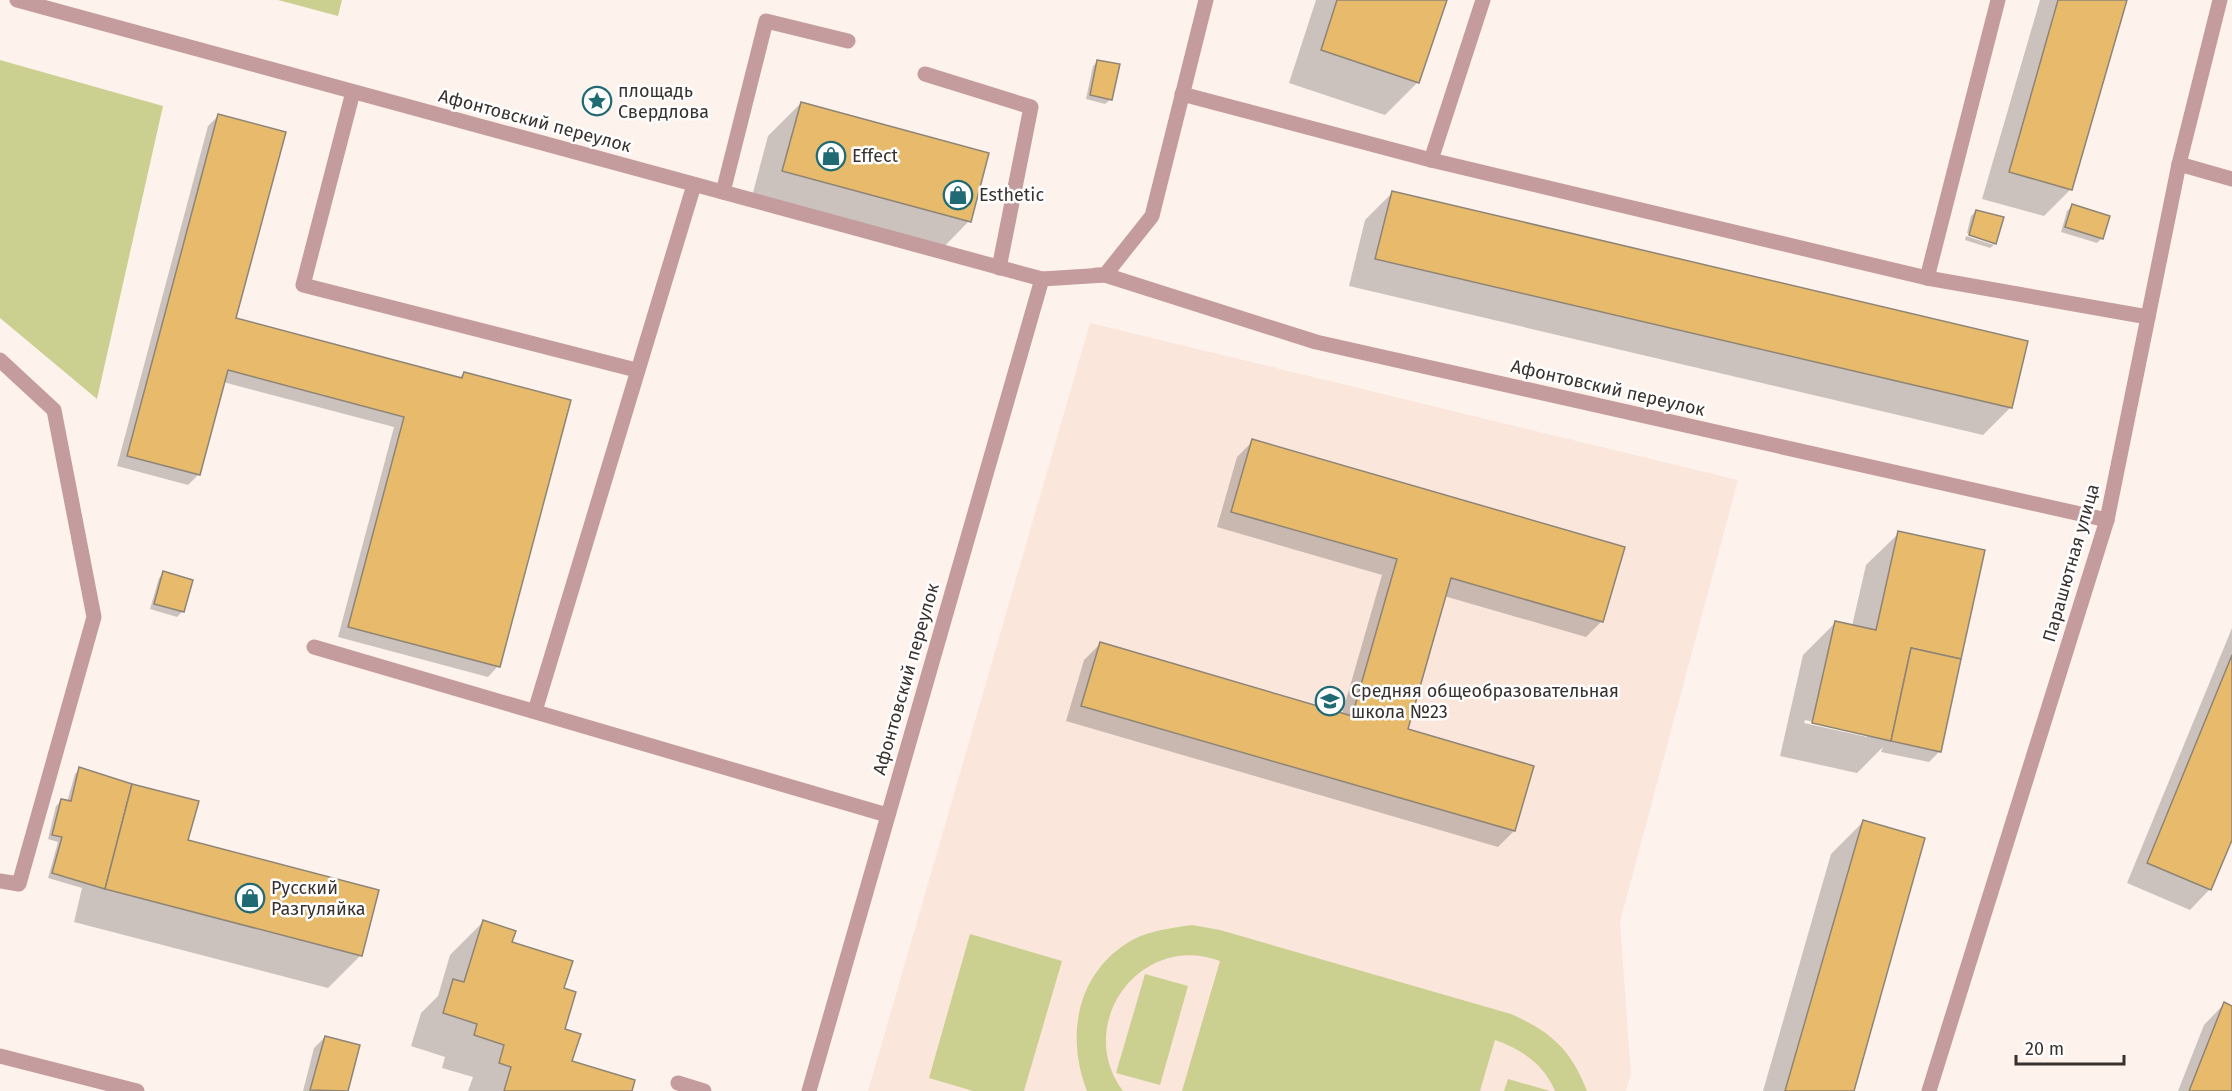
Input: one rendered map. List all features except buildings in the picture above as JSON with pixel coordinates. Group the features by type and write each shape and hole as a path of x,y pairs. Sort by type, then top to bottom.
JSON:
{"street":[{"name":"Афонтовский переулок","path":"17,0 1042,279 1105,275 1316,342 2107,520"},
{"path":"1105,275 1152,216 1206,0"},
{"path":"1431,160 1483,0"},
{"path":"1927,278 1998,0"},
{"name":"Парашютная улица","path":"1929,1091 2107,520 2180,164 2220,0"},
{"path":"723,192 766,21 848,41"},
{"path":"925,74 1031,107 999,268"},
{"path":"353,92 303,285 636,370"},
{"path":"1182,94 1431,160 1927,278 2148,317"},
{"path":"2180,164 2232,179"},
{"path":"535,711 636,370 694,185"},
{"name":"Афонтовский переулок","path":"809,1091 1042,279"},
{"path":"0,360 54,410 94,617 19,884 0,881"},
{"path":"314,647 888,815"},
{"path":"0,1056 136,1091"},
{"path":"678,1083 704,1091"}],"shaded area":[{"name":"Средняя общеобразовательная школа №23","path":"1090,323 1738,480 1620,922 1631,1075 1626,1091 868,1091"}],"green space":[{"path":"278,0 342,0 338,16"},
{"path":"0,60 163,106 97,399 0,318"},
{"path":"1192,925 1220,930 1511,1014 1538,1028 1558,1044 1574,1064 1587,1091 1555,1091 1545,1073 1531,1059 1495,1040 1480,1091 1182,1091 1220,961 1191,955 1164,959 1141,971 1123,990 1111,1013 1106,1038 1110,1065 1123,1091 1087,1091 1080,1070 1077,1026 1088,986 1115,952 1134,939 1155,931"},
{"path":"970,934 1062,961 1024,1091 973,1091 929,1078"},
{"path":"1145,974 1188,986 1160,1085 1116,1073"},
{"path":"1508,1079 1550,1091 1504,1091"}],"place":[{"name":"площадь Свердлова","path":"597,101"},
{"name":"Effect","path":"831,156"},
{"name":"Esthetic","path":"958,195"},
{"name":"Средняя общеобразовательная школа №23","path":"1330,701"},
{"name":"Русский Разгуляйка","path":"250,898"}]}
